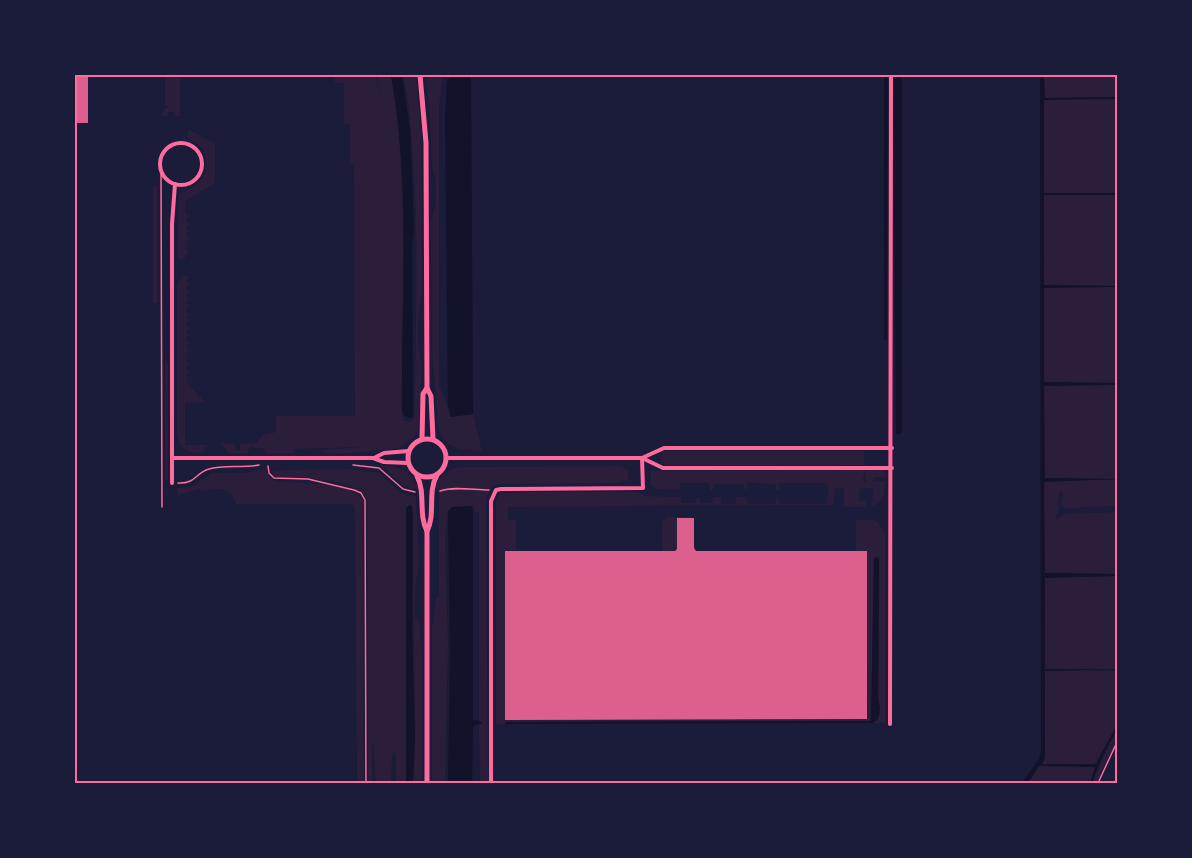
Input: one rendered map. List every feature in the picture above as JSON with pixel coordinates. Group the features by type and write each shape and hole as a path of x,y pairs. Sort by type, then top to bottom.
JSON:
{"main road":[{"path":"420,75 426,143 427,388 431,396 432,439"},
{"path":"422,439 423,394 427,388"},
{"path":"416,474 428,478 444,468 447,458 444,448 432,439 422,439 414,444 409,451 408,463 422,488 423,524 427,531"},
{"path":"428,783 427,531 430,525 433,484 436,475"}],"street":[{"path":"890,724 891,75"},
{"path":"186,144 198,151 202,161 199,174 189,183 174,183 165,177 161,167 163,154 173,145 186,144"},
{"path":"174,183 172,458 175,483"},
{"path":"447,458 642,458 664,448 891,448"},
{"path":"373,458 384,453 409,451"},
{"path":"172,458 373,458 384,462 408,463"},
{"path":"642,458 663,468 892,468"},
{"path":"491,783 490,513 491,501 496,490 643,488 642,458"}],"path":[{"path":"161,167 162,507"},
{"path":"162,189 174,183"},
{"path":"268,465 269,473 274,478 308,480 354,490 361,493 365,500 366,783"},
{"path":"175,483 193,481 210,468 274,465"},
{"path":"350,465 379,468 403,489 417,492"},
{"path":"438,492 452,488 496,490"},
{"path":"1098,783 1117,742"}],"shaded area":[{"path":"165,75 180,75 180,116 175,116 175,112 168,112 167,116 162,116 165,108 168,108 165,106"},
{"path":"335,75 376,75 380,100 377,75 391,75 397,117 403,202 402,416 409,422 415,416 416,246 410,117 404,75 416,75 421,136 422,291 418,318 418,346 422,368 418,430 414,437 399,448 352,453 324,453 324,450 363,447 295,449 293,453 266,453 262,448 251,446 247,453 229,453 220,443 235,444 236,451 240,450 240,444 255,444 263,435 276,432 276,416 355,416 354,165 350,164 350,124 344,124 344,83 335,83"},
{"path":"391,75 402,75 410,130 414,231 412,244 413,417 410,418 404,416 402,408 403,199 397,116"},
{"path":"426,75 443,75 439,106 439,385 451,416 473,414 482,451 454,447 444,440 438,427 432,352 431,220 436,204 436,181 432,167"},
{"path":"452,75 471,75 473,414 451,417 448,406 445,117 447,80"},
{"path":"884,75 888,75 887,340 884,339"},
{"path":"893,75 902,75 902,432 898,435 896,433"},
{"path":"1040,75 1044,75 1045,98 1117,97 1117,99 1044,100 1044,193 1117,193 1117,195 1044,195 1044,285 1117,286 1044,288 1044,382 1117,383 1117,385 1044,386 1045,478 1117,479 1044,482 1045,573 1117,574 1117,576 1045,578 1045,669 1117,669 1045,671 1045,758 1042,764 1096,764 1117,725 1117,730 1105,751 1092,783 1090,783 1095,767 1039,766 1028,783 1022,783 1039,759 1041,752"},
{"path":"1044,75 1117,75 1117,97 1044,98"},
{"path":"1044,99 1117,99 1117,193 1044,193"},
{"path":"190,130 215,144 215,183 185,201 185,213 189,216 186,220 189,224 186,227 189,231 186,234 189,238 186,242 189,245 186,249 189,253 185,255 185,259 180,260 177,257 179,196 199,182 205,172 207,162 200,146 188,138"},
{"path":"153,186 157,186 157,303 153,303"},
{"path":"1044,195 1117,195 1117,286 1044,285"},
{"path":"185,275 189,277 186,281 189,284 186,288 189,292 186,295 189,299 186,303 189,306 186,310 189,314 186,317 189,320 186,324 189,328 186,332 189,335 186,339 189,343 186,346 189,350 186,353 189,357 186,361 189,364 186,368 189,371 186,375 189,379 186,382 205,402 185,403 185,445 209,445 200,453 185,449 177,435 177,283"},
{"path":"1044,287 1117,287 1117,383 1044,382"},
{"path":"165,359 168,363 168,481 165,479"},
{"path":"1117,385 1117,479 1045,478 1044,386"},
{"path":"663,451 864,451 864,465 665,465 660,460"},
{"path":"376,465 390,466 407,472 418,489 405,486 382,467"},
{"path":"621,466 628,470 629,477 619,483 498,484 491,488 488,494 486,509 488,783 480,783 479,724 482,723 479,721 479,514 471,506 448,511 445,541 448,642 445,783 432,783 432,627 436,598 439,597 439,490 435,489 439,481 447,472 460,467"},
{"path":"266,469 269,477 275,481 336,486 348,489 363,500 364,783 357,783 355,509 353,504 236,504 231,493 221,489 202,491 199,489 178,495 177,488 193,486 211,473 243,473"},
{"path":"349,469 379,473 401,493 416,496 419,560 415,592 415,619 419,619 422,655 422,783 413,783 415,735 412,506 406,506 406,783 396,783 394,752 391,783 376,783 373,744 372,783 368,783 367,499 361,492 339,483 312,478 276,477 271,470"},
{"path":"865,470 863,481 866,482 866,470 885,470 885,477 873,477 873,482 885,481 884,493 880,502 872,506 873,488 859,489 859,501 866,501 866,507 844,507 844,488 835,488 833,505 508,507 508,520 516,520 516,551 505,552 505,719 867,719 867,552 856,551 856,520 872,520 878,522 885,534 885,723 873,723 880,710 878,700 879,559 876,556 874,559 871,721 505,722 505,724 496,724 496,502 499,495 534,492 639,492 645,496 681,497 681,503 696,503 697,497 700,503 712,503 713,497 721,497 721,504 736,504 736,497 747,497 747,504 776,504 776,497 779,497 779,504 827,504 827,497 829,497 827,483 779,483 779,490 776,490 776,484 747,483 747,490 744,484 713,484 713,490 710,490 709,483 681,483 680,490 656,489 651,485 651,471"},
{"path":"1048,480 1117,480 1117,506 1066,509 1061,504 1063,493 1061,491 1058,513 1055,517 1057,519 1065,514 1117,512 1117,574 1045,573 1044,482"},
{"path":"409,505 412,506 413,517 412,630 415,735 413,783 406,783 406,509"},
{"path":"471,506 473,509 473,720 482,723 473,726 472,783 448,783 450,653 448,511 452,507"},
{"path":"667,517 694,517 675,551 662,551 662,521"},
{"path":"876,556 879,559 878,699 880,708 878,719 873,723 505,724 505,722 871,721 874,559"},
{"path":"1085,575 1117,576 1117,669 1045,669 1045,578"},
{"path":"1045,671 1117,671 1117,725 1095,764 1042,764 1045,758"},
{"path":"1117,730 1117,739 1096,783 1092,783 1096,769 1090,783 1028,783 1039,766 1094,766 1097,769"}],"building":[{"path":"75,75 88,75 88,123 75,123"},
{"path":"677,518 694,518 694,548 696,551 867,551 867,719 505,720 505,551 675,551 677,549"}]}
